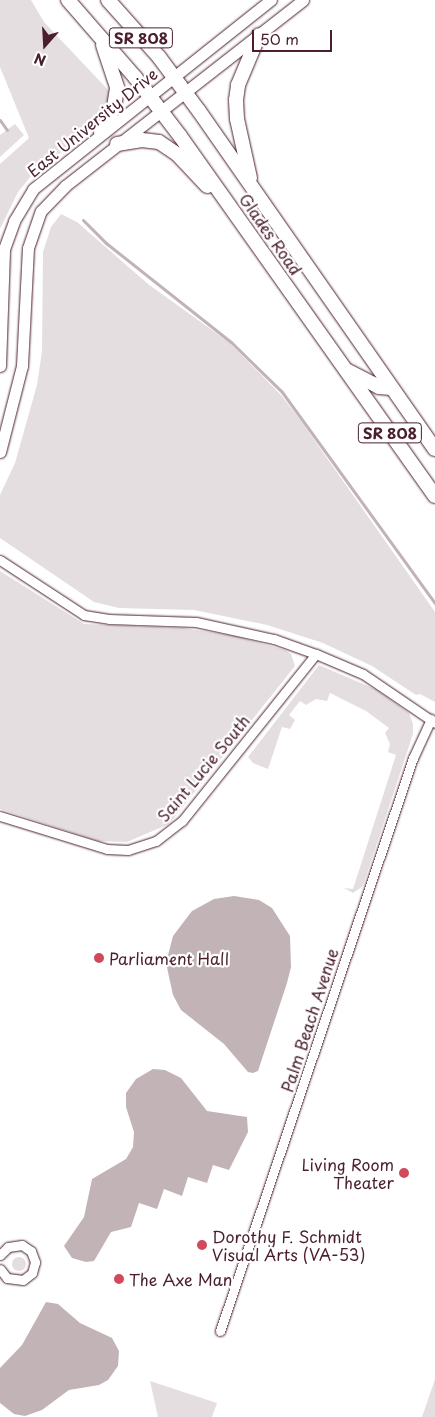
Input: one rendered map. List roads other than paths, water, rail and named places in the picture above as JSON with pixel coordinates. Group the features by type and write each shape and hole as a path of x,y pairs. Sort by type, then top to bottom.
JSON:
{"main road":[{"name":"Glades Road","path":"68,0 149,96 238,216 435,496"},
{"name":"Glades Road","path":"108,0 186,93 435,449"},
{"path":"252,186 237,119 236,100 238,84 259,34"},
{"path":"99,35 117,87 114,107 101,133"},
{"path":"117,144 148,140 166,146 238,216"},
{"path":"345,370 379,387 391,388"}],"street":[{"name":"East University Drive","path":"0,366 3,261 8,234 33,189 101,133 272,0"},
{"name":"East University Drive","path":"0,452 22,366 25,266 34,227 52,197 117,144 186,93 303,0"},
{"path":"0,560 84,614 109,619 196,622 274,639 316,654 370,678 433,721"},
{"name":"Saint Lucie South","path":"0,816 107,849 128,850 156,841 182,821 316,654"},
{"name":"Palm Beach Avenue","path":"220,1331 410,767 433,721"},
{"path":"0,1255 8,1247 22,1245 31,1252 35,1262 32,1273 23,1280 8,1278 0,1270"}],"waterway":[{"path":"0,120 7,130"},
{"path":"83,220 106,243 231,342 282,392 435,603"}],"place":[{"name":"Parliament Hall","path":"99,958"},
{"name":"Living Room Theater","path":"404,1173"},
{"name":"Dorothy F. Schmidt Visual Arts (VA-53)","path":"202,1245"},
{"name":"The Axe Man","path":"119,1279"}]}
